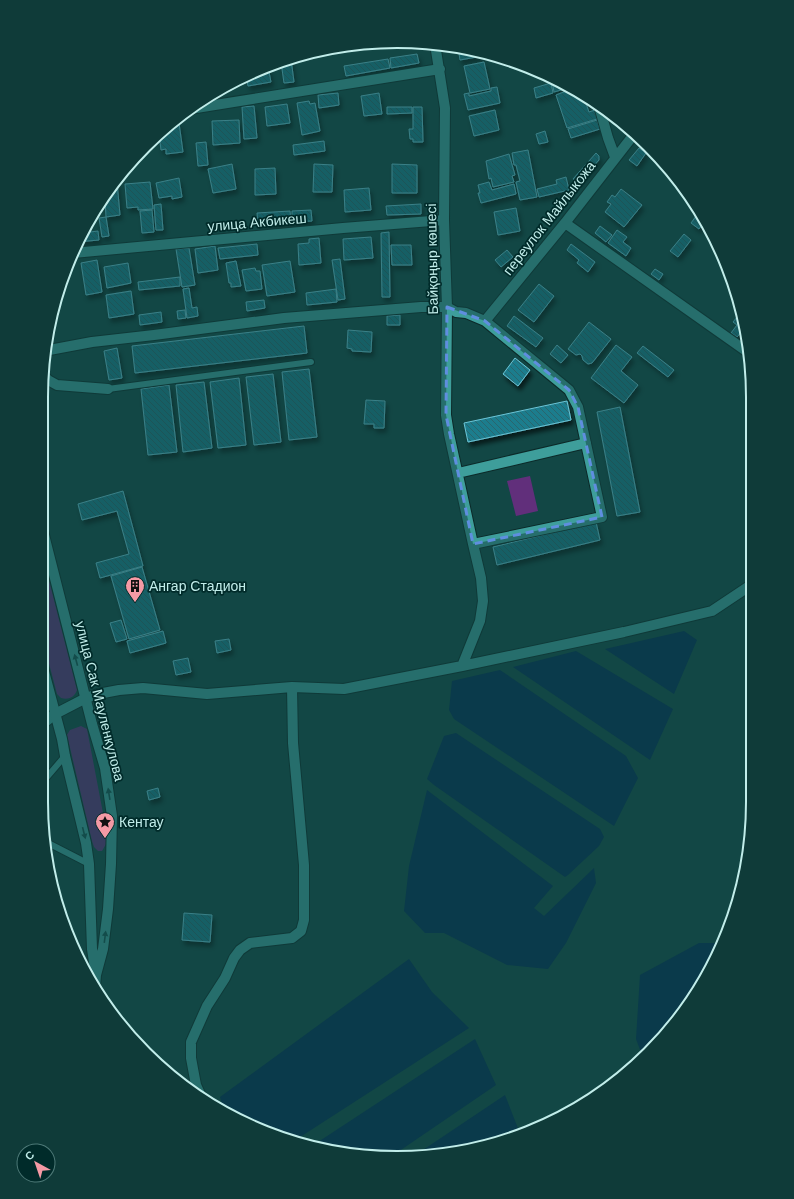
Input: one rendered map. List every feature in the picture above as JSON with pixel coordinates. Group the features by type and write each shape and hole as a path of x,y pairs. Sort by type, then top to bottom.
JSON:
{"street":[{"name":"Байқоңыр көшесі","path":"437,50 444,108 444,220 447,308 446,415 481,578 483,601 480,621 462,666"},
{"path":"203,107 440,69"},
{"path":"601,115 615,157"},
{"name":"переулок Майлыкожа","path":"485,321 565,223 630,138"},
{"name":"улица Акбикеш","path":"80,252 444,220"},
{"path":"565,223 743,348"},
{"path":"51,350 92,342 284,318 421,307 447,308 456,312 466,313 485,321 569,390 578,407 602,517 473,544"},
{"path":"49,380 57,385 108,389"},
{"path":"458,473 586,443"},
{"name":"улица Сак Мауленкулова","path":"48,550 105,768 112,816 108,909 103,949 96,975"},
{"path":"48,720 55,714 86,698 119,690 143,688 207,694 292,687 344,689 624,632 712,610 746,588"},
{"name":"улица Сак Мауленкулова","path":"48,687 62,738 86,843 89,864 92,949 96,975"},
{"path":"197,1088 191,1058 191,1042 207,1006 225,978 234,958 240,950 250,943 292,938 301,931 304,920 304,865 293,743 292,687"}],"lane":[{"path":"108,389 311,362"},
{"path":"48,776 65,756"},
{"path":"51,844 89,864"}],"highlighted area":[{"path":"447,307 485,321 569,390 578,407 602,517 473,544 446,415"}],"shaded area":[{"path":"530,476 538,511 516,516 507,481"},
{"path":"48,577 77,690 72,697 66,699 61,698 57,694 48,660"},
{"path":"81,726 87,729 107,834 106,844 102,851 98,851 94,847 92,841 67,735 70,730"}],"water":[{"path":"684,631 697,640 674,694 605,649"},
{"path":"576,651 673,709 650,760 513,667"},
{"path":"500,670 626,756 638,778 614,826 454,719 449,710 452,681"},
{"path":"456,733 600,829 604,837 599,846 565,877 434,785 427,779 444,736"},
{"path":"427,790 553,886 534,908 544,916 594,868 596,883 566,943 548,969 507,965 444,933 425,933 404,911 409,866"},
{"path":"699,943 716,943 699,977 687,996 674,1014 641,1052 636,1039 640,975"},
{"path":"409,959 432,992 469,1028 300,1137 263,1124 243,1115 222,1104 220,1097"},
{"path":"475,1039 496,1085 399,1151 351,1148 319,1142"},
{"path":"505,1095 518,1129 487,1139 465,1144 423,1150"}],"building":[{"path":"417,54 419,63 391,68 390,58"},
{"path":"459,54 475,57 460,60"},
{"path":"388,59 390,68 346,76 344,66"},
{"path":"484,62 490,89 470,93 464,66"},
{"path":"292,65 294,82 284,83 282,68"},
{"path":"269,73 271,82 248,86 247,82"},
{"path":"550,83 551,84 553,93 536,98 534,88"},
{"path":"553,85 562,90 554,92"},
{"path":"497,87 500,103 468,110 464,94 469,93 469,96 491,91 491,88"},
{"path":"565,91 572,95 586,104 589,112 595,110 597,119 567,128 556,95"},
{"path":"338,93 339,105 319,108 318,95"},
{"path":"379,93 382,114 364,116 361,96"},
{"path":"309,101 310,104 315,103 320,131 302,135 297,103"},
{"path":"287,104 290,123 267,126 265,107"},
{"path":"254,106 257,138 244,139 242,107"},
{"path":"387,107 412,107 412,113 387,114"},
{"path":"413,107 422,107 423,142 413,142 413,139 410,139 409,129 413,129"},
{"path":"495,110 499,130 474,136 469,116"},
{"path":"239,120 240,143 213,145 212,121"},
{"path":"597,120 600,129 571,138 568,129"},
{"path":"179,125 183,152 166,154 166,149 161,150 160,141"},
{"path":"545,131 548,142 539,144 536,134"},
{"path":"324,141 325,151 294,155 293,145"},
{"path":"206,142 208,165 198,166 196,143"},
{"path":"639,148 646,153 637,166 629,160"},
{"path":"528,150 537,197 520,200 516,182 520,181 516,165 514,165 512,153"},
{"path":"596,153 599,156 599,160 578,183 573,179"},
{"path":"509,154 515,175 512,176 514,182 493,187 491,178 489,179 486,161"},
{"path":"232,164 236,189 213,193 208,169"},
{"path":"314,164 333,165 332,192 313,192"},
{"path":"392,164 417,165 417,193 392,193"},
{"path":"275,168 276,194 255,195 255,169"},
{"path":"566,177 569,190 539,197 537,189 557,184 556,180"},
{"path":"179,178 182,197 172,199 172,196 159,198 156,183"},
{"path":"150,182 153,209 138,210 138,207 127,208 125,184"},
{"path":"489,182 492,190 514,184 516,194 481,203 478,193 480,193 478,185"},
{"path":"118,188 120,215 106,217 105,206"},
{"path":"369,188 371,210 345,212 344,190"},
{"path":"621,189 642,205 624,227 605,212 611,204 607,202 612,195 615,197"},
{"path":"161,204 163,230 156,230 154,205"},
{"path":"421,204 421,214 387,215 386,206"},
{"path":"516,208 520,231 498,235 494,212"},
{"path":"152,210 154,232 142,233 140,211"},
{"path":"311,210 312,221 292,222 292,211"},
{"path":"290,211 291,222 258,224 257,213"},
{"path":"106,217 109,236 102,237 99,218"},
{"path":"695,217 701,226 699,229 691,223"},
{"path":"600,226 612,235 606,242 595,233"},
{"path":"617,230 627,237 623,242 631,248 626,256 608,243"},
{"path":"98,231 99,240 85,241 90,232"},
{"path":"389,232 390,297 382,297 381,233"},
{"path":"684,234 691,240 678,257 670,251"},
{"path":"371,237 373,258 344,260 343,239"},
{"path":"319,238 321,263 299,265 298,244 309,243 309,239"},
{"path":"257,244 258,255 220,259 218,248"},
{"path":"571,244 595,262 588,272 577,263 579,260 567,250"},
{"path":"391,245 411,245 412,265 392,265"},
{"path":"215,246 218,270 198,273 195,249"},
{"path":"189,248 195,285 182,287 176,249"},
{"path":"507,250 513,257 501,267 495,260"},
{"path":"340,259 345,299 338,300 332,260"},
{"path":"97,260 102,292 86,295 81,263"},
{"path":"236,261 241,286 231,287 226,263"},
{"path":"290,261 295,292 267,296 262,265"},
{"path":"128,263 131,283 107,288 104,267"},
{"path":"255,268 256,271 260,271 262,289 246,291 242,270"},
{"path":"655,269 663,274 659,280 651,274"},
{"path":"180,277 180,286 139,290 138,282"},
{"path":"539,284 554,296 534,322 518,310"},
{"path":"189,288 192,308 197,307 198,316 187,318 183,289"},
{"path":"336,289 337,302 307,305 306,293"},
{"path":"131,291 134,314 109,318 106,295"},
{"path":"264,300 265,308 247,311 246,302"},
{"path":"185,310 186,318 178,319 177,311"},
{"path":"161,312 162,322 140,325 139,315"},
{"path":"400,315 400,325 387,325 387,316"},
{"path":"514,316 543,338 536,347 507,326"},
{"path":"736,318 740,334 737,337 731,333 737,325 733,322"},
{"path":"589,322 611,339 592,363 588,364 583,360 580,354 576,355 568,349"},
{"path":"304,326 307,353 135,373 132,346"},
{"path":"348,330 372,332 371,352 352,351 352,349 347,348"},
{"path":"557,345 568,355 561,363 550,354"},
{"path":"616,345 632,357 621,371 638,385 624,403 591,378"},
{"path":"643,346 674,370 668,377 637,353"},
{"path":"117,348 122,378 109,380 104,351"},
{"path":"515,358 530,370 518,386 503,374"},
{"path":"309,369 317,437 289,440 282,372"},
{"path":"273,374 281,442 254,445 246,377"},
{"path":"239,378 246,445 218,448 210,382"},
{"path":"204,382 212,448 183,452 176,385"},
{"path":"169,385 177,452 148,455 141,389"},
{"path":"366,400 385,401 384,428 374,428 374,424 364,424"},
{"path":"567,401 571,420 468,442 464,423"},
{"path":"620,407 640,512 617,516 597,412"},
{"path":"123,491 143,566 100,578 96,563 129,554 117,511 82,520 78,504"},
{"path":"596,522 600,540 497,565 493,547"},
{"name":"Ангар Стадион","path":"142,567 160,630 129,639 111,576"},
{"path":"121,620 127,639 116,642 110,623"},
{"path":"163,631 166,643 130,653 127,641"},
{"path":"229,639 231,650 217,653 215,641"},
{"path":"188,658 191,672 176,675 173,661"},
{"path":"158,788 160,797 149,800 147,791"},
{"path":"184,913 212,915 210,942 182,940"}],"place":[{"name":"Ангар Стадион","path":"135,603"},
{"name":"Кентау","path":"105,839"}]}
